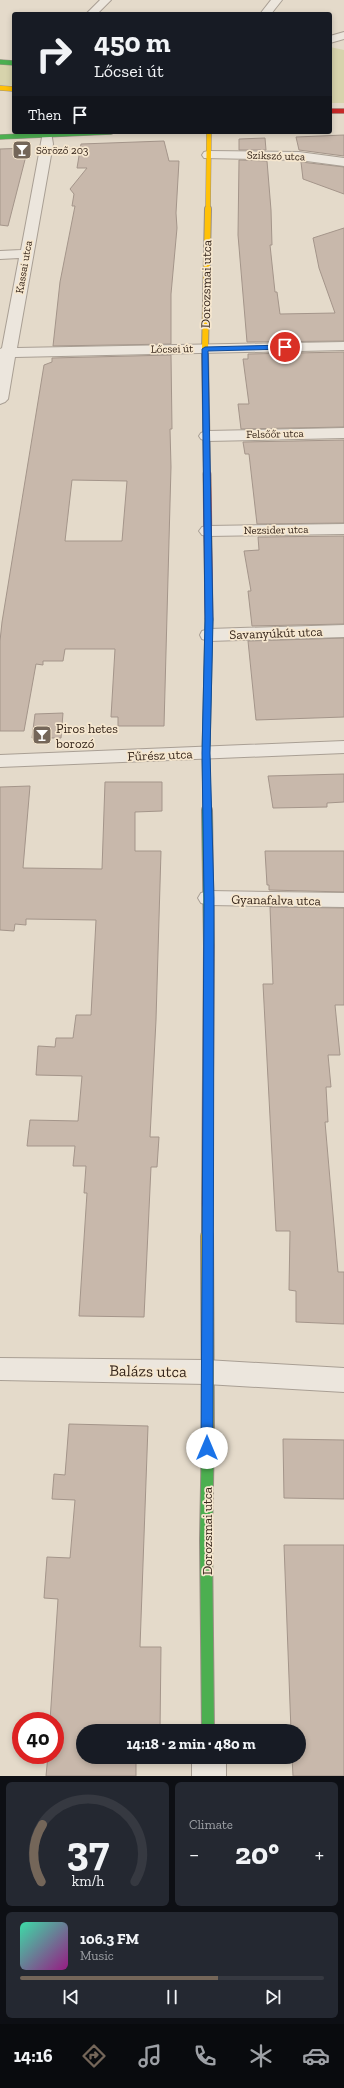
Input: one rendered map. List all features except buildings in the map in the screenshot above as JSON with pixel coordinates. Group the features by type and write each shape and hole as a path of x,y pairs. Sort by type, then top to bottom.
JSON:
{"street":[{"path":"93,12 106,0"},
{"path":"267,12 277,0"},
{"path":"332,39 344,35"},
{"path":"0,62 12,63"},
{"path":"332,111 344,111"},
{"path":"0,137 68,134"},
{"name":"Dorozsmai utca","path":"208,1724 206,1540 208,1402 206,1372 209,898 206,753 209,635 205,349 209,134"},
{"name":"Kassai utca","path":"0,399 4,353 27,254 47,144 47,135"},
{"name":"Szikszó utca","path":"208,155 299,156 344,162"},
{"path":"0,255 27,254"},
{"name":"Lőcsei út","path":"4,353 344,346"},
{"name":"Felsőőr utca","path":"207,436 344,432"},
{"name":"Nezsider utca","path":"208,531 344,529"},
{"name":"Savanyúkút utca","path":"209,635 344,631"},
{"name":"Fűrész utca","path":"0,761 344,747"},
{"name":"Gyanafalva utca","path":"209,898 344,900"},
{"name":"Balázs utca","path":"0,1369 206,1372 344,1380"},
{"path":"208,1764 209,1776"}],"shaded area":[{"path":"332,47 344,50 344,103 332,103"},
{"path":"0,62 12,64 12,86 0,85"}],"traffic: fast":[{"path":"0,62 12,63"},
{"path":"0,137 67,134"},
{"path":"209,619 206,753 209,946"},
{"path":"208,1432 206,1540 208,1724"}],"traffic: slow":[{"path":"0,88 12,89"},
{"path":"205,351 209,134"},
{"path":"207,1204 208,1432"}],"traffic: jam":[{"path":"332,111 344,111"},
{"path":"205,351 209,619"},
{"path":"207,1204 209,946"}],"place":[{"name":"Söröző 203","path":"22,150"},
{"name":"Piros hetes borozó","path":"42,735"}],"route":[{"path":"207,1448 208,1402 206,1372 209,898 206,753 209,620 205,349 285,347"}]}
